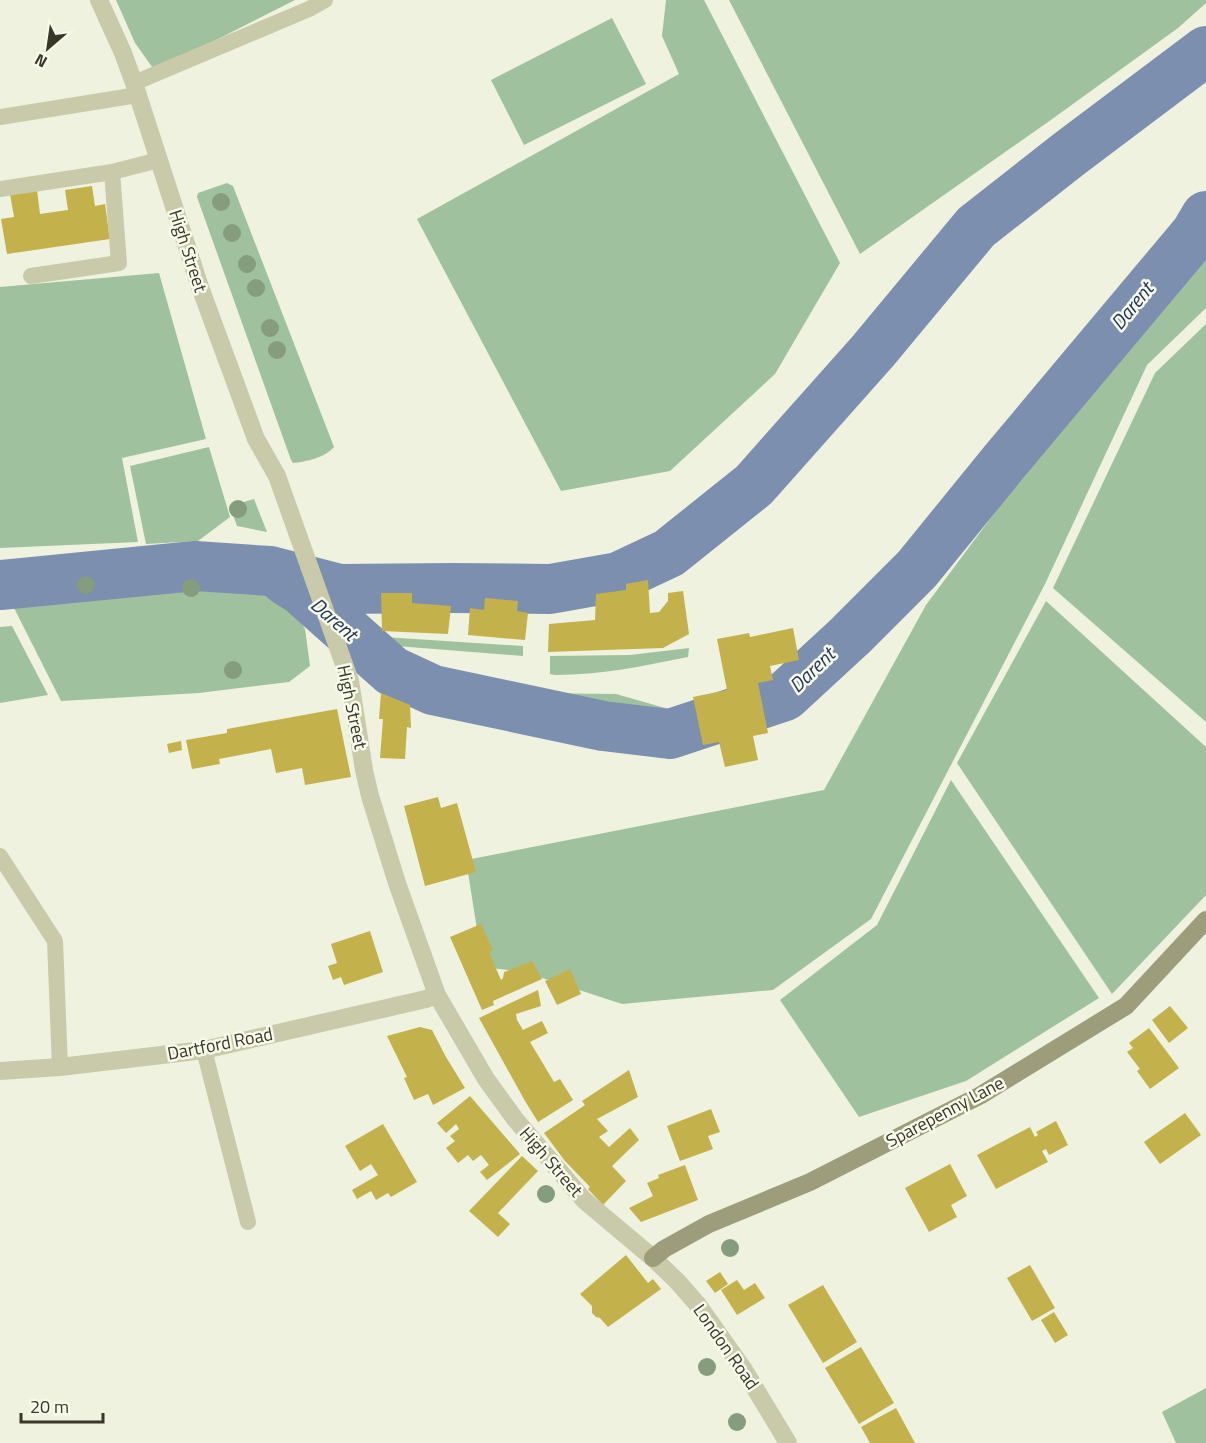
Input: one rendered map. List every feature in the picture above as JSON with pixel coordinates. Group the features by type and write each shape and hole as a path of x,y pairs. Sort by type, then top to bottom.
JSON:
{"street":[{"name":"High Street","path":"99,0 123,53 136,89 200,287 256,439 277,476 350,681 369,796 437,995 486,1079 515,1119 584,1200 653,1258"},
{"name":"Sparepenny Lane","path":"653,1258 664,1249 709,1224 810,1182 981,1095 1126,1006 1206,920"},
{"name":"Dartford Road","path":"0,1071 60,1067 204,1050 437,995"},
{"name":"London Road","path":"653,1258 698,1305 723,1339 788,1443"}],"lane":[{"path":"0,117 136,89 325,0"},
{"path":"0,189 112,172 159,160"},
{"path":"30,276 119,263 112,172"},
{"path":"0,856 55,941 60,1067"},
{"path":"204,1050 248,1222"}],"green space":[{"path":"116,0 295,0 155,71 135,43"},
{"path":"666,0 704,0 840,263 775,374 670,471 561,491 417,219 679,74 662,36"},
{"path":"729,0 1206,0 1206,3 1178,28 860,254"},
{"path":"612,18 646,84 524,145 491,80"},
{"path":"227,183 233,186 334,447 326,454 315,458 293,463 291,460 197,197 198,193"},
{"path":"1206,257 1206,308 1147,365 1045,584 871,919 773,990 622,1004 524,972 483,967 466,860 824,790 926,605 1115,351"},
{"path":"159,273 206,439 122,458 138,542 0,548 0,287"},
{"path":"1206,324 1206,722 1053,588 1155,373"},
{"path":"209,447 230,517 198,541 146,544 130,466"},
{"path":"254,499 267,532 237,526 230,506"},
{"path":"185,582 270,588 289,600 305,629 310,666 289,682 199,693 61,701 11,602"},
{"path":"1046,601 1206,747 1206,895 1112,994 957,763"},
{"path":"12,626 48,695 0,703 0,627"},
{"path":"384,637 523,646 523,656 384,645"},
{"path":"689,648 688,657 655,664 589,673 550,674 550,656 630,655"},
{"path":"405,674 435,676 441,684 475,692 482,685 517,691 514,710 435,691 402,677"},
{"path":"527,693 616,694 679,712 680,718 645,712 524,712"},
{"path":"951,780 1099,998 966,1081 859,1117 780,1000 877,925"},
{"path":"1206,1388 1206,1443 1176,1443 1162,1412"}],"building":[{"path":"92,186 95,206 105,204 110,239 7,254 1,219 14,217 10,194 37,190 40,214 68,210 65,190"},
{"path":"648,580 650,613 659,612 668,601 668,593 683,591 689,634 663,648 548,652 549,624 595,620 596,594 626,590 626,584"},
{"path":"381,593 412,593 412,603 451,606 448,634 382,631"},
{"path":"485,598 518,601 517,611 528,613 525,640 468,635 470,608 484,610"},
{"path":"793,628 799,660 770,666 773,680 758,683 768,733 753,736 758,760 725,767 719,742 703,745 693,697 727,690 717,639 749,633 750,637"},
{"path":"381,693 410,705 411,728 407,727 405,759 380,758 383,719 379,719"},
{"path":"337,709 351,777 305,785 302,768 276,773 271,749 219,759 220,764 192,769 186,740 227,733 227,729"},
{"path":"181,741 182,750 169,753 167,744"},
{"path":"438,797 441,808 457,803 476,872 425,886 404,806"},
{"path":"481,924 493,950 489,952 501,980 504,972 532,961 542,979 493,1001 494,1005 482,1010 450,937"},
{"path":"370,931 383,972 344,985 341,977 333,980 328,966 337,963 331,944"},
{"path":"570,969 581,994 557,1005 545,981"},
{"path":"538,990 541,1006 516,1014 517,1020 523,1030 542,1021 548,1033 530,1042 554,1082 560,1079 573,1100 538,1122 479,1018"},
{"path":"1170,1006 1188,1028 1169,1043 1152,1020"},
{"path":"420,1027 432,1030 465,1088 433,1105 428,1094 414,1100 404,1078 407,1077 387,1036"},
{"path":"1149,1028 1179,1068 1150,1089 1137,1071 1140,1069 1127,1052 1133,1048 1129,1043"},
{"path":"629,1070 638,1097 597,1119 608,1131 599,1137 609,1147 630,1128 639,1140 612,1166 626,1181 603,1205 544,1133 585,1105 582,1101"},
{"path":"470,1096 520,1154 487,1180 480,1172 489,1165 481,1155 473,1161 468,1155 458,1163 446,1148 455,1141 450,1136 459,1129 456,1124 446,1133 437,1123"},
{"path":"711,1109 720,1132 708,1136 713,1149 680,1161 667,1126"},
{"path":"1185,1113 1201,1135 1160,1164 1144,1142"},
{"path":"1056,1121 1068,1145 1049,1155 1046,1149 1042,1151 1048,1162 996,1189 977,1155 1030,1127 1035,1137 1038,1135 1036,1132"},
{"path":"383,1124 417,1182 391,1197 388,1193 376,1200 371,1191 357,1199 352,1190 378,1175 371,1164 360,1171 345,1146"},
{"path":"522,1156 538,1171 498,1213 510,1224 498,1237 469,1211"},
{"path":"950,1164 967,1196 951,1205 957,1217 929,1232 905,1188"},
{"path":"685,1165 698,1200 641,1222 629,1208 653,1196 647,1183 659,1178 658,1175"},
{"path":"626,1255 648,1283 653,1279 661,1289 608,1327 592,1313 592,1306 580,1294"},
{"path":"1030,1265 1055,1308 1032,1321 1007,1278"},
{"path":"720,1272 728,1284 715,1293 706,1281"},
{"path":"737,1280 744,1290 755,1283 765,1298 737,1315 721,1290"},
{"path":"823,1285 857,1342 823,1363 788,1305"},
{"path":"1054,1312 1068,1335 1055,1343 1041,1320"},
{"path":"861,1347 894,1403 859,1424 825,1368"},
{"path":"896,1408 915,1443 870,1443 861,1427"}],"waterway":[{"name":"Darent","path":"0,585 195,566 270,571 339,589 550,589 618,577 669,553 754,485 873,351 976,227 1206,51"},
{"name":"Darent","path":"285,580 301,590 392,671 433,690 603,726 670,734 785,696 850,636 917,569 1196,233 1206,216"}]}
